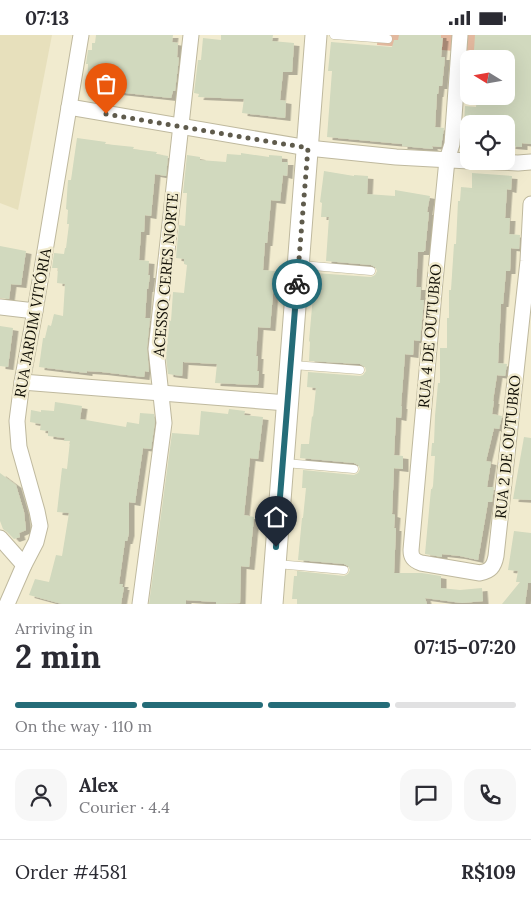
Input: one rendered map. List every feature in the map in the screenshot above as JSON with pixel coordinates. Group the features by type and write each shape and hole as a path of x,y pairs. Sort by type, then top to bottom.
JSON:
{"street":[{"name":"RUA JARDIM VITÓRIA","path":"8,604 36,542 40,526 19,447 17,421 81,35"},
{"name":"ACESSO CERES NORTE","path":"140,604 164,423 156,349 191,35"},
{"path":"272,604 316,35"},
{"name":"RUA 4 DE OUTUBRO","path":"460,35 452,144 447,159 434,281 411,555 416,561 421,563 480,573 490,570"},
{"path":"69,107 308,148 396,157 460,160"},
{"path":"515,163 531,162"},
{"name":"RUA 2 DE OUTUBRO","path":"490,570 494,565 496,556 528,261 531,204"},
{"path":"0,307 35,311"},
{"path":"22,382 288,403"},
{"path":"0,538 24,565"}],"lane":[{"path":"334,35 388,39"},
{"path":"299,265 372,271"},
{"path":"290,365 360,371"},
{"path":"283,463 354,469"},
{"path":"275,564 344,570"}],"shaded area":[{"path":"0,35 52,35 18,210 0,203"},
{"path":"378,35 531,35 531,57 515,56 515,50 460,51 377,45"}],"building":[{"path":"96,35 173,35 172,42 178,43 177,57 179,58 175,91 173,91 171,98 117,92 114,92 113,95 98,92 98,87 87,86 88,64 86,64 88,50 92,50 92,43 95,43"},
{"path":"221,35 273,35 272,41 294,43 292,72 283,72 280,100 286,101 285,118 242,113 244,99 198,97 199,94 194,93 198,60 201,60 203,38 221,40"},
{"path":"399,35 441,35 441,38 443,38 441,57 445,57 442,86 439,86 437,94 435,127 444,128 441,147 432,146 433,149 327,137 332,71 328,71 331,42 392,47 394,40 398,40"},
{"path":"475,35 531,35 531,144 522,143 522,147 515,146 515,115 464,115 465,106 515,105 515,50 474,50"},
{"path":"77,138 106,142 105,144 134,147 133,149 157,152 156,154 168,156 166,176 155,174 151,216 145,215 144,232 141,232 139,260 149,261 148,275 150,275 145,318 150,318 147,348 149,372 145,371 144,377 39,367 43,338 45,338 48,325 51,326 54,314 63,316 65,284 57,283 58,268 52,268 54,253 64,254 66,248 69,224 67,224 68,210 66,209 68,180 71,180"},
{"path":"241,153 269,157 269,155 282,156 282,162 288,162 287,176 283,175 280,201 271,200 267,243 265,243 263,270 275,271 270,328 258,327 256,356 258,356 258,385 215,383 217,364 183,362 182,376 168,374 165,349 169,320 171,321 173,292 184,293 187,265 184,264 184,259 176,258 179,225 185,226 187,193 183,193 187,155 200,157 200,160 226,162 227,154 241,155"},
{"path":"324,171 354,176 368,176 367,194 395,196 395,190 430,196 427,212 429,212 425,251 418,252 416,287 421,287 420,300 424,300 420,341 414,340 413,355 405,354 401,418 396,417 394,455 403,456 403,469 394,468 392,514 395,515 394,528 396,528 394,573 422,573 441,576 441,588 460,590 482,588 483,601 462,603 425,598 427,604 297,604 297,599 292,599 294,576 297,576 297,571 344,576 350,570 344,564 298,560 306,488 302,488 303,470 354,475 360,469 354,463 300,458 301,444 309,444 316,388 307,387 308,372 360,376 366,371 365,367 360,364 309,361 315,273 371,277 377,271 371,265 326,261 329,217 321,217 322,203 320,202"},
{"path":"472,173 512,176 511,190 507,189 505,218 510,218 509,234 520,235 519,249 511,248 510,271 506,271 503,304 501,304 498,363 507,364 505,376 497,375 493,401 492,414 502,416 499,429 494,428 486,461 491,462 487,487 494,487 492,502 488,502 478,560 460,556 442,554 442,557 425,554 431,489 433,486 435,456 431,456 432,443 434,443 438,383 440,383 440,348 447,348 449,290 451,290 454,244 456,244 458,201 460,201 461,187 472,188"},
{"path":"0,246 26,251 21,285 11,284 9,299 0,298"},
{"path":"0,326 13,328 8,367 0,366"},
{"path":"55,402 82,406 80,419 126,427 127,422 139,424 140,413 154,414 155,422 151,449 143,448 135,503 129,502 129,533 127,541 125,541 119,584 123,584 122,587 124,587 121,604 62,604 29,595 35,579 49,582 56,555 62,556 69,513 57,512 62,468 67,469 70,441 64,441 65,438 48,436 48,431 40,430 41,424 30,422 31,410 41,412 41,410 54,411"},
{"path":"229,409 245,411 244,415 263,417 258,459 250,458 244,515 254,517 249,567 241,566 240,603 216,604 216,602 186,600 186,604 149,604 172,433 199,435 201,411 228,414"},
{"path":"524,437 531,438 531,500 513,499"},
{"path":"0,473 16,485 24,512 26,530 19,533 20,537 14,539 3,529 0,521"},
{"path":"514,531 531,533 531,583 528,583 525,604 502,604 520,582 516,582 518,571 508,570"}],"way so far":[{"path":"106,114 308,148 297,284"}],"route":[{"path":"276,547 297,284"}]}
